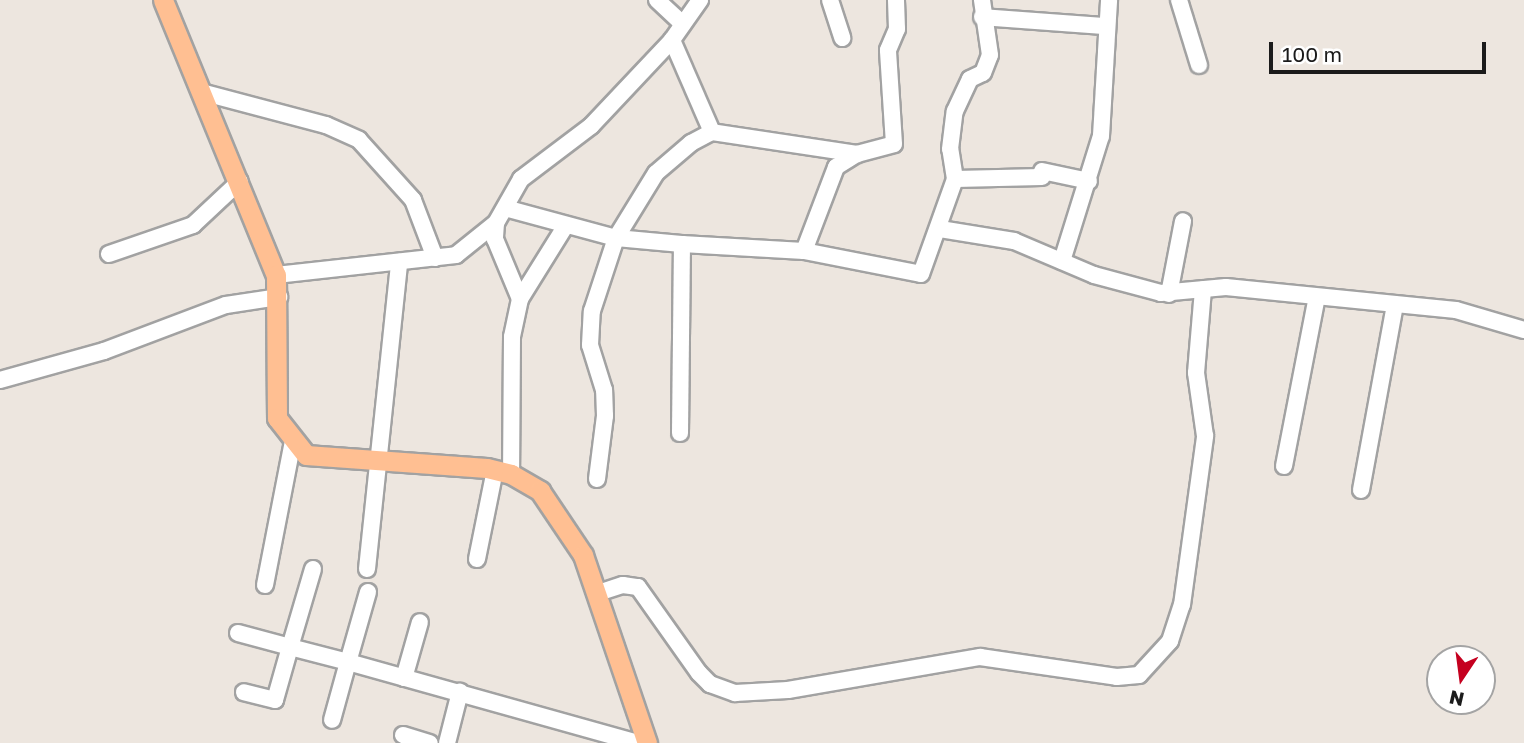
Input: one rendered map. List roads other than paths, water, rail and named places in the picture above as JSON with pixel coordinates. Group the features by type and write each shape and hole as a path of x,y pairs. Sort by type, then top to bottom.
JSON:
{"main road":[{"path":"163,0 257,220 274,268 279,297 277,418 306,455 503,472 540,491 583,555 647,743"}],"street":[{"path":"657,0 683,24"},
{"path":"520,299 495,239 500,216 521,179 591,126 672,40 700,0"},
{"path":"830,0 842,38"},
{"path":"804,251 836,167 857,154 894,144 888,50 897,29 896,0"},
{"path":"1062,261 1101,136 1109,0"},
{"path":"1179,0 1199,65"},
{"path":"274,268 399,262 456,255 500,216 566,225 616,238 804,251 921,274 940,229 955,179 950,149 955,111 970,79 984,73 990,55 982,8 1106,26"},
{"path":"672,40 712,132"},
{"path":"201,92 345,132 373,152 413,200 435,258"},
{"path":"597,480 605,416 604,390 590,345 592,311 616,238 656,173 691,142 712,132 857,154"},
{"path":"955,179 1042,174 1089,181"},
{"path":"109,254 193,225 240,181"},
{"path":"1169,294 1183,221"},
{"path":"477,559 503,472 512,337 520,299 566,225"},
{"path":"940,229 1014,241 1062,261 1169,294 1203,289 1456,310 1524,330"},
{"path":"680,433 682,244"},
{"path":"368,569 399,262"},
{"path":"598,593 623,585 638,587 699,673 710,684 735,693 788,690 980,657 1117,677 1139,675 1170,642 1182,605 1205,436 1196,373 1203,289"},
{"path":"0,380 104,351 226,305 253,298 279,297"},
{"path":"1284,466 1317,297"},
{"path":"1361,490 1395,304"},
{"path":"265,585 293,441"},
{"path":"244,692 275,700 313,569"},
{"path":"332,720 368,592"},
{"path":"404,678 420,622"},
{"path":"238,633 638,743"},
{"path":"447,743 460,692"},
{"path":"403,735 430,743"}]}
